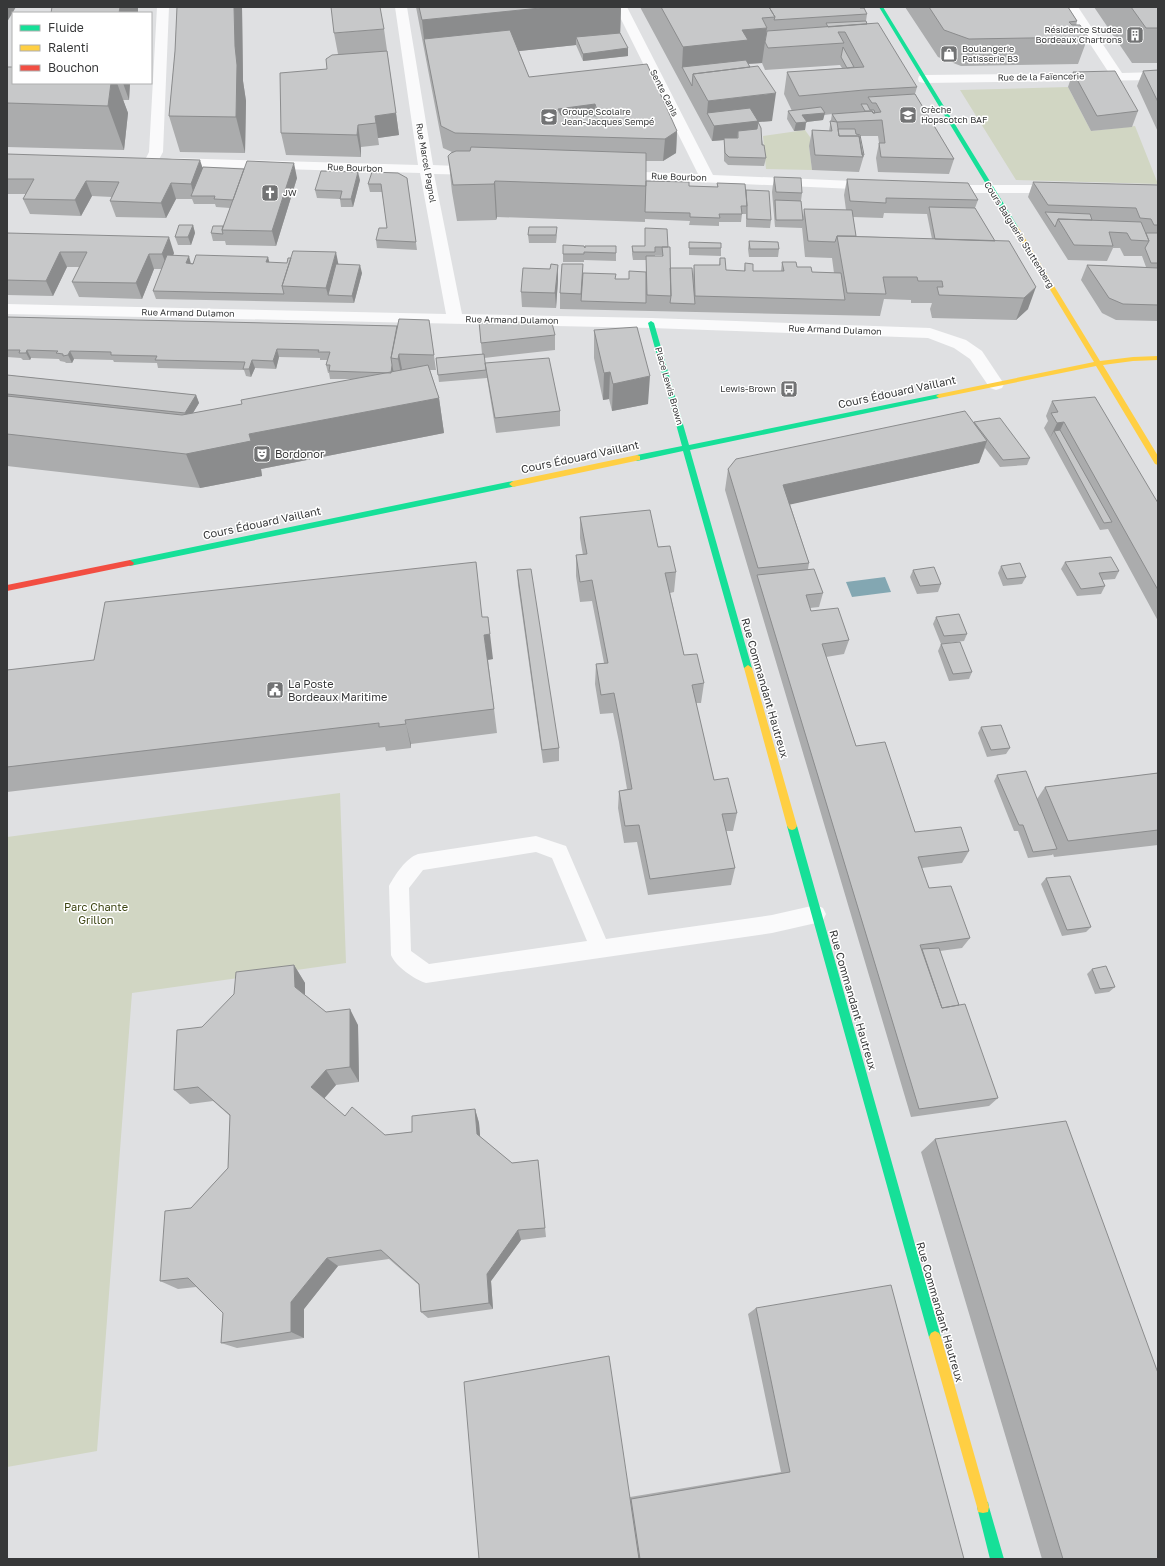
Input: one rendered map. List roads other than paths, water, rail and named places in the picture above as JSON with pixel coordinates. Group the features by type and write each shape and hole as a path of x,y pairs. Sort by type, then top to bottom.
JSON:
{"street":[{"path":"151,162 156,152 163,7"},
{"name":"Rue Marcel Pagnol","path":"401,7 426,170 455,319"},
{"name":"Sente Canis","path":"621,7 707,178"},
{"name":"Cours Balguerie Stuttenberg","path":"881,7 990,189 1158,462"},
{"path":"1072,7 1118,76"},
{"name":"Rue de la Faïencerie","path":"924,79 1158,76"},
{"name":"Rue Bourbon","path":"136,161 496,172"},
{"name":"Rue Bourbon","path":"604,175 707,178 887,187"},
{"path":"926,188 1074,190"},
{"name":"Rue Armand Dulamon","path":"7,309 651,324 930,333 960,344 976,355 996,384"},
{"name":"Place Lewis Brown","path":"651,324 686,448"},
{"name":"Cours Édouard Vaillant","path":"7,588 1098,363 1131,359 1158,358"},
{"name":"Rue Commandant Hautreux","path":"686,448 997,1559"}],"lane":[{"path":"600,948 559,852 536,844 418,862 399,886 401,955 426,974 772,924 816,914"}],"water":[{"path":"885,577 891,592 852,597 846,582"}],"place":[{"name":"Résidence Studea Bordeaux Chartrons","path":"1135,35"},
{"name":"Boulangerie Patisserie B3","path":"949,54"},
{"name":"Crèche Hopscotch BAF","path":"908,115"},
{"name":"Groupe Scolaire Jean-Jacques Sempé","path":"549,117"},
{"name":"JW","path":"270,193"},
{"name":"Lewis-Brown","path":"789,389"},
{"name":"Bordonor","path":"262,454"},
{"name":"La Poste Bordeaux Maritime","path":"275,690"}],"park label":[{"name":"Parc Chante Grillon","path":"96,913"}]}
